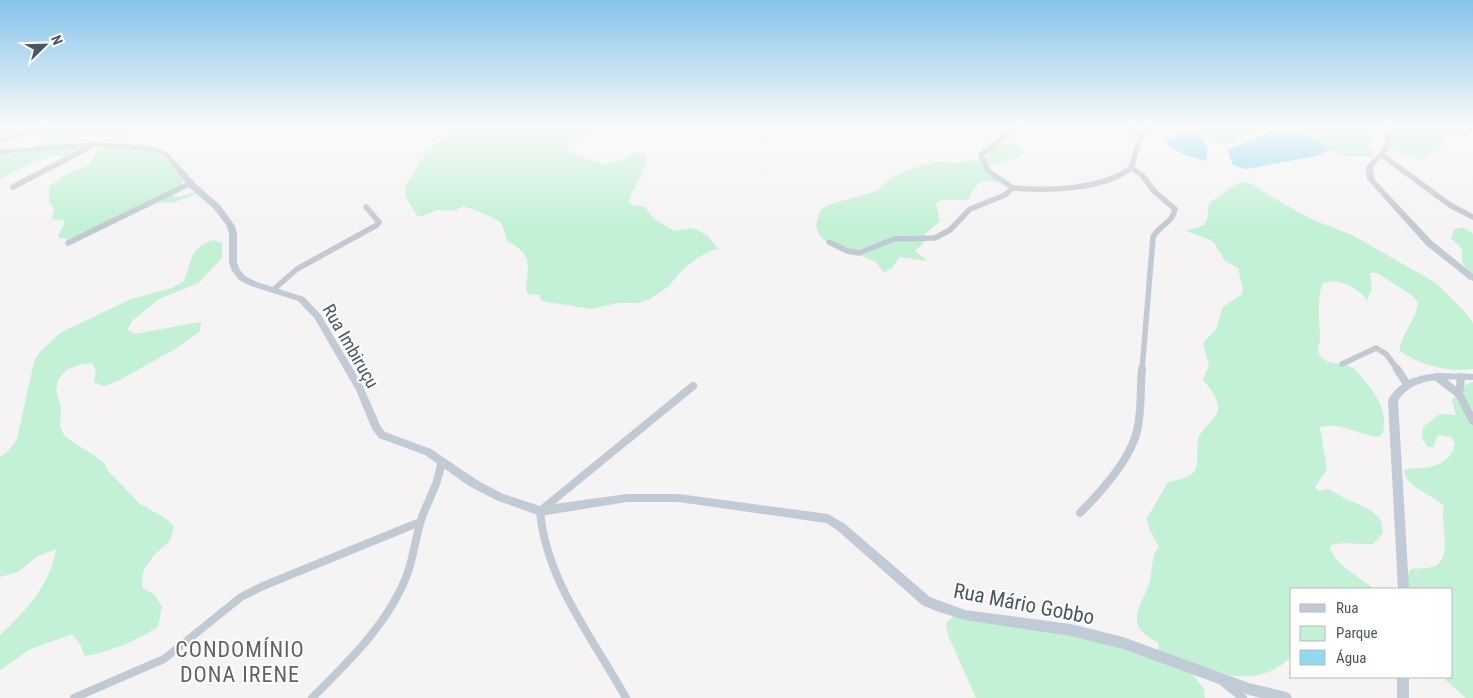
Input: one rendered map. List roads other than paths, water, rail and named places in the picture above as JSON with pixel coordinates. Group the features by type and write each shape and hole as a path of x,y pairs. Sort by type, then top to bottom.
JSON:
{"street":[{"path":"13,187 68,160"},
{"name":"Rua Imbiruçu","path":"171,160 190,183 217,207 231,226 233,234 233,263 236,271 242,278 301,299 318,317 360,388 377,429 382,435 428,452 441,463 500,497 540,512"},
{"path":"982,160 990,172 1013,188 1036,190 1097,183 1120,177 1132,168 1136,160"},
{"path":"1377,160 1369,167 1371,179 1378,189 1429,244 1473,278"},
{"path":"1388,160 1450,206 1473,217"},
{"path":"1080,513 1101,492 1129,451 1137,431 1153,237 1154,233 1171,222 1176,212 1149,182 1132,168"},
{"path":"68,243 190,183"},
{"path":"829,242 843,250 861,252 895,238 939,237 956,225 964,213 974,206 1008,194 1013,188"},
{"path":"273,290 301,266 377,225 379,222 366,207"},
{"path":"1342,364 1371,349 1381,350 1391,357 1399,375 1407,384"},
{"path":"1437,377 1459,394 1473,420"},
{"path":"1459,394 1461,377"},
{"path":"1403,588 1393,400 1398,391 1407,384 1420,379 1473,377"},
{"path":"626,698 556,574 543,544 540,512 693,386"},
{"path":"312,698 343,668 386,614 405,579 416,544 420,522 440,478 441,463"},
{"name":"Rua Mário Gobbo","path":"540,512 627,498 678,498 828,519 841,527 926,600 940,607 965,615 1071,630 1124,643 1249,689 1286,698"},
{"path":"74,698 164,659 241,597 263,586 420,522"},
{"path":"1217,678 1243,698"},
{"path":"1403,678 1403,698"}],"water":[{"path":"1231,160 1297,160 1245,169 1233,165"}],"district":[{"name":"CONDOMÍNIO DONA IRENE","path":"240,662"}]}
